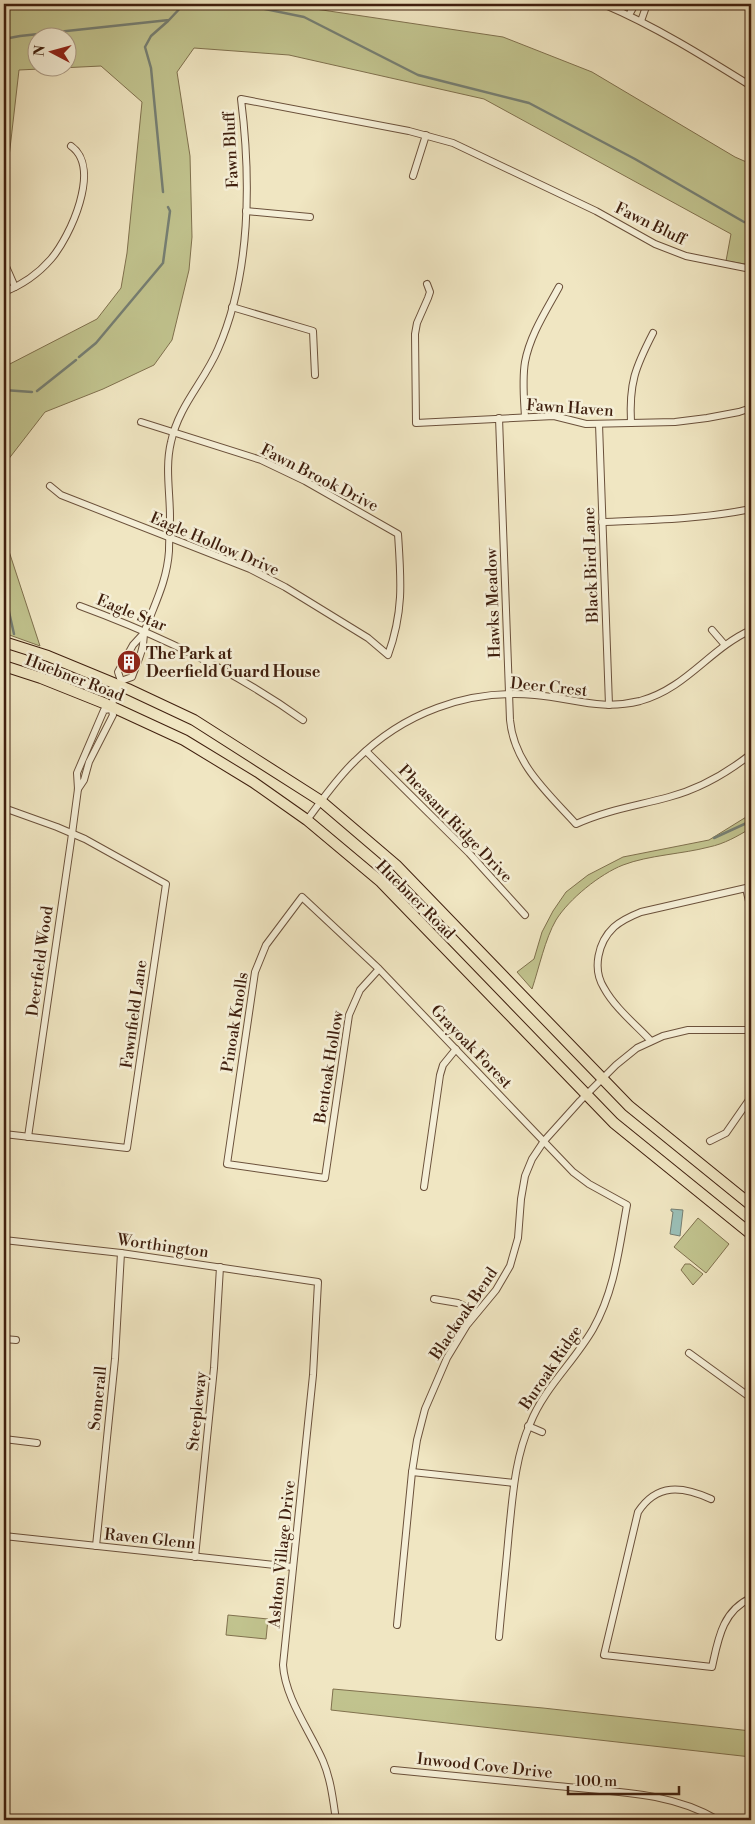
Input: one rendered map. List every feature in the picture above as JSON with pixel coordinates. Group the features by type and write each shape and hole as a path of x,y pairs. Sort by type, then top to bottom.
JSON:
{"main road":[{"name":"Huebner Road","path":"4,642 120,683 194,720 321,801 403,872 629,1106 751,1205"},
{"name":"Huebner Road","path":"4,666 41,678 184,740 253,782 307,820 381,882 614,1123 751,1234"}],"street":[{"path":"603,4 629,15 685,45 751,86"},
{"path":"629,15 635,4"},
{"path":"641,21 647,4"},
{"name":"Fawn Bluff","path":"145,632 133,645 118,672 120,683 132,677 142,650 145,632 159,598 164,579 170,517 167,475 173,431 187,400 212,363 227,326 239,278 246,211 245,145 240,99 426,135 454,143 596,211 655,244 686,256 751,269"},
{"path":"413,176 426,135"},
{"path":"4,292 34,275 51,259 67,236 73,223 81,194 83,169 80,157 71,146"},
{"path":"246,211 310,217"},
{"path":"4,262 15,287"},
{"name":"Fawn Haven","path":"427,284 430,292 417,323 415,334 416,423 554,416 586,424 631,423 707,418 751,408"},
{"path":"524,417 524,374 528,351 537,327 559,288"},
{"path":"232,307 313,331 315,375"},
{"path":"631,423 630,394 633,375 654,333"},
{"name":"Hawks Meadow","path":"498,418 511,729 518,755 528,770 576,824 610,810 671,797 694,788 717,777 751,754"},
{"name":"Fawn Brook Drive","path":"141,422 261,460 305,481 398,534 401,597 395,635 388,655"},
{"name":"Black Bird Lane","path":"599,424 609,705"},
{"name":"Eagle Hollow Drive","path":"50,486 61,495 250,569 285,587 368,638 388,655"},
{"path":"602,522 680,519 722,515 751,509"},
{"name":"Eagle Star","path":"80,606 145,632 204,659 274,699 303,720"},
{"path":"712,630 725,645"},
{"name":"Deer Crest","path":"307,820 353,762 389,732 430,710 473,697 509,694 541,696 582,704 609,705 640,700 668,690 692,674 725,645 751,630"},
{"path":"111,707 120,683"},
{"name":"Deerfield Wood","path":"28,1137 72,834 78,789 76,778 78,767 104,710 111,707 113,714 89,762 84,780 78,789"},
{"name":"Pheasant Ridge Drive","path":"366,751 462,847 525,915"},
{"path":"4,808 72,834"},
{"name":"Fawnfield Lane","path":"28,1137 127,1148 166,884 72,834"},
{"path":"651,1041 612,1000 603,987 598,966 598,956 606,936 613,928 641,912 746,888 751,910"},
{"name":"Grayoak Forest","path":"302,897 379,969 573,1172 589,1184 627,1205"},
{"name":"Pinoak Knolls","path":"302,897 266,945 255,972 227,1164 325,1178"},
{"name":"Bentoak Hollow","path":"325,1178 349,1015 360,990 379,969"},
{"name":"Blackoak Bend","path":"397,1625 412,1472 417,1440 425,1409 437,1379 452,1350 477,1312 496,1290 510,1266 518,1238 526,1176 532,1159 544,1141 586,1095 636,1048 669,1034 688,1030 751,1030"},
{"path":"424,1187 440,1076 443,1065 456,1049"},
{"path":"710,1141 726,1133 751,1097"},
{"path":"4,1134 28,1137"},
{"name":"Buroak Ridge","path":"499,1637 517,1462 528,1426 540,1402 593,1329 604,1306 619,1256 627,1205"},
{"name":"Worthington","path":"4,1240 121,1252 318,1282"},
{"name":"Somerall","path":"96,1546 115,1359 121,1252"},
{"name":"Steepleway","path":"195,1557 214,1368 220,1267"},
{"name":"Ashton Village Drive","path":"318,1282 313,1375 284,1658 285,1680 323,1762 332,1787 336,1820"},
{"path":"434,1299 458,1303 477,1312"},
{"path":"4,1339 16,1340"},
{"path":"689,1353 751,1398"},
{"path":"528,1426 542,1432"},
{"path":"4,1439 37,1443"},
{"path":"412,1472 514,1483"},
{"path":"711,1500 697,1493 670,1489 658,1492 644,1502 638,1512 604,1655 712,1667 722,1627 737,1608 751,1598"},
{"name":"Raven Glenn","path":"4,1536 294,1567"},
{"name":"Inwood Cove Drive","path":"394,1770 632,1794 684,1804 703,1811 718,1820"}],"green space":[{"path":"4,4 282,4 503,37 592,72 735,157 751,164 751,265 726,261 731,234 484,99 289,55 194,48 177,72 190,156 192,237 189,270 172,340 154,365 103,389 45,412 4,465 4,367 97,319 121,288 127,253 142,102 101,66 78,67 78,28 28,28 28,70 19,70 5,192"},
{"path":"4,536 40,646 4,633"},
{"path":"751,814 751,828 725,842 715,846 633,862 605,874 577,896 556,920 545,945 532,989 517,972 534,959 542,932 566,892 588,875 623,857 709,840"},
{"path":"698,1218 729,1244 706,1273 674,1247"},
{"path":"685,1264 690,1264 703,1274 693,1285 681,1270"},
{"path":"228,1615 268,1619 266,1639 226,1635"},
{"path":"333,1689 543,1708 751,1731 751,1757 331,1710"}],"water":[{"path":"671,1209 683,1210 680,1236 670,1234 673,1212"}],"waterway":[{"path":"4,39 169,20 184,4"},
{"path":"240,4 304,17 418,75 529,103 635,159 744,222 751,223"},
{"path":"163,192 151,68 145,47 151,36 168,21"},
{"path":"79,357 96,343 163,263 170,211 168,207"},
{"path":"37,391 76,360"},
{"path":"4,390 32,392"},
{"path":"4,590 14,634"},
{"path":"714,838 751,821"}],"place":[{"name":"The Park at Deerfield Guard House","path":"129,662"}]}
